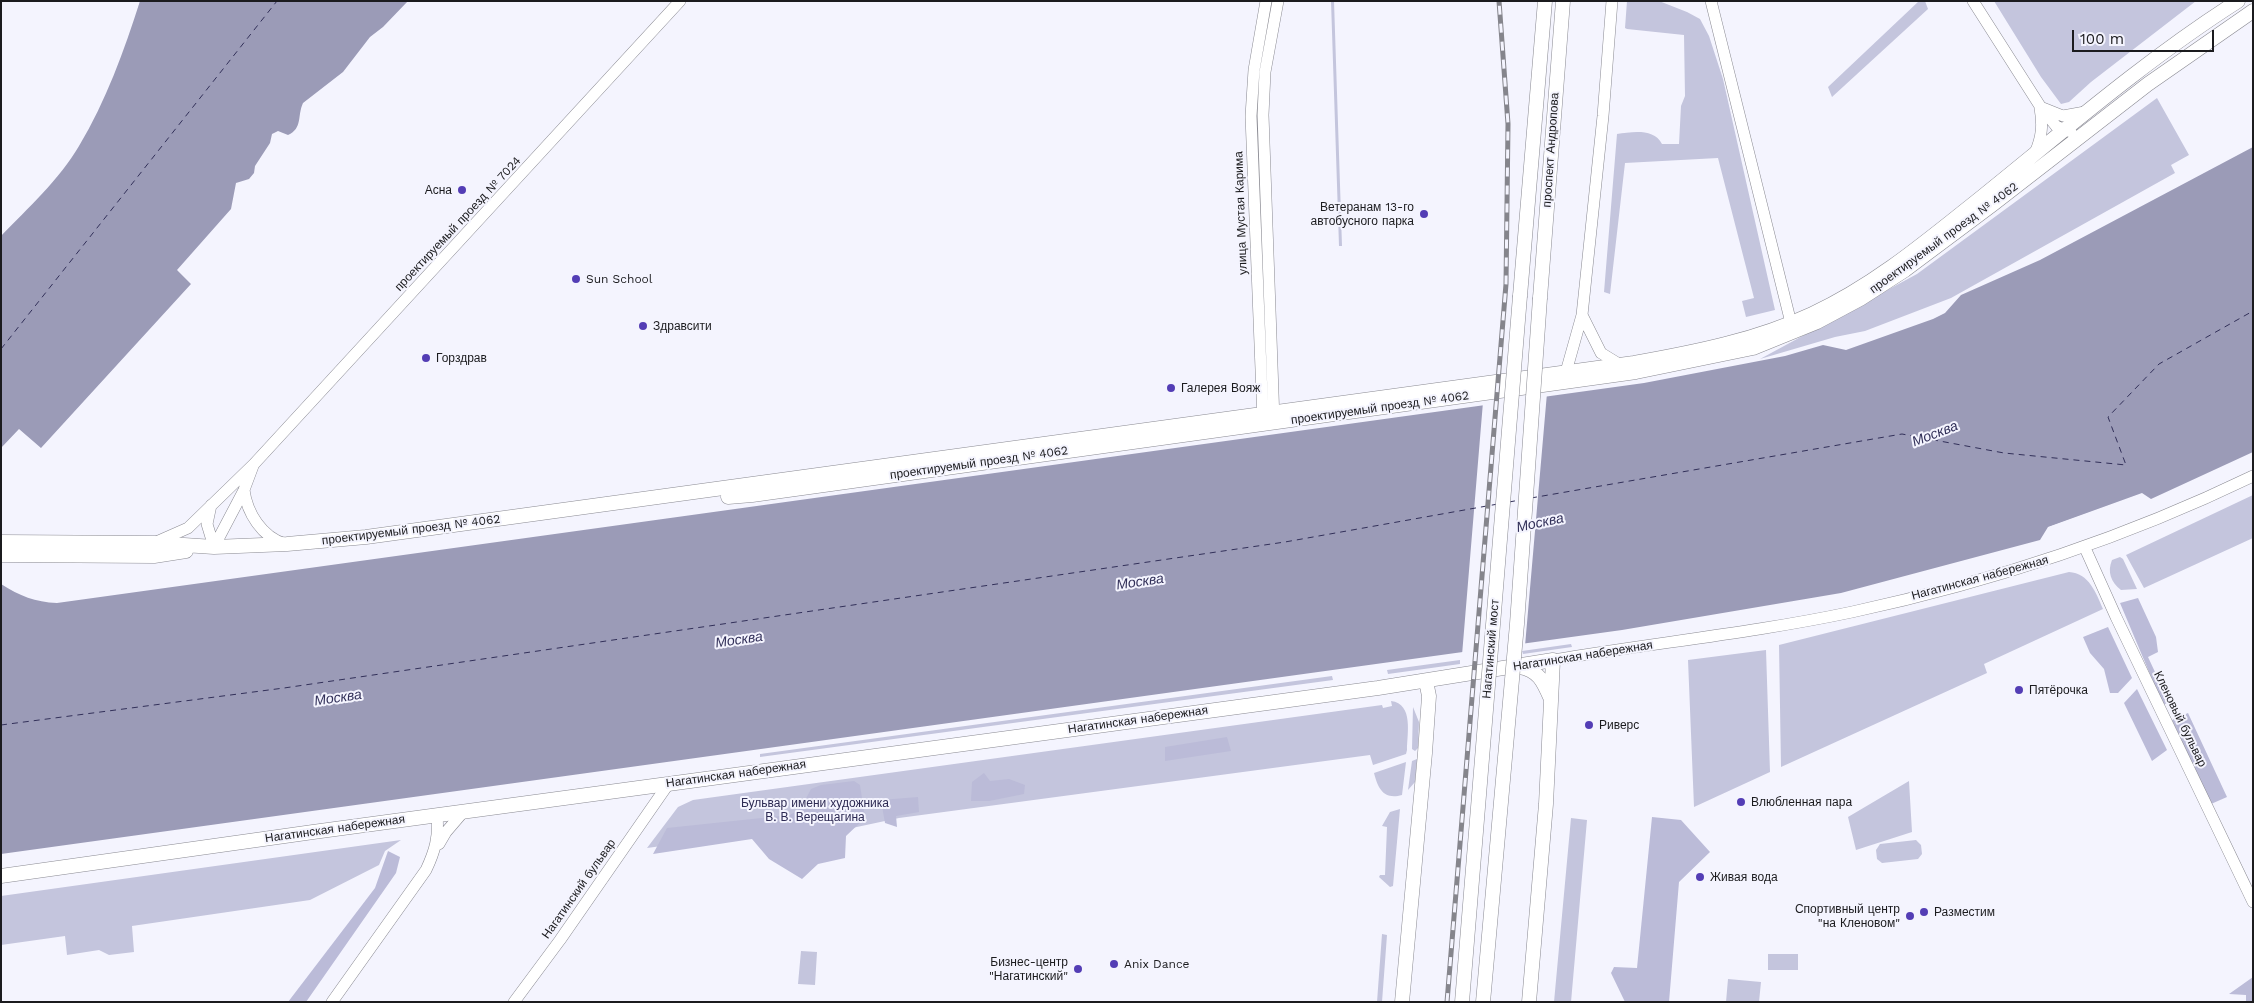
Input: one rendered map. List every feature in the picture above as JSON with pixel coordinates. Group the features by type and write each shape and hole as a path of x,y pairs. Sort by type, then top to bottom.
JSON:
{"main road":[{"name":"проспект Андропова","path":"1520,296 1545,1"},
{"name":"проспект Андропова","path":"1540,298 1563,1"},
{"name":"проектируемый проезд № 4062","path":"99,549 154,543 214,547 287,544 458,525 606,503 752,496 1268,419 1619,364 1750,338 1791,323 1833,303 1885,271 2165,51 2238,1"},
{"name":"проектируемый проезд № 4062","path":"1268,419 1636,372 1753,348 1817,322 1884,284 1992,206 2155,79 2253,11"},
{"name":"Нагатинский мост","path":"1462,1002 1520,296"},
{"name":"Нагатинский мост","path":"1482,1002 1516,624 1540,298"},
{"path":"1,542 99,549"},
{"name":"проектируемый проезд № 4062","path":"99,549 154,556 214,547"},
{"path":"1,554 99,549"},
{"path":"1529,1002 1546,804 1553,660"},
{"name":"Нагатинская набережная","path":"1,876 669,783 1426,681 1553,660"},
{"path":"1516,666 1539,674 1551,702"},
{"path":"1402,1002 1424,770 1429,696 1426,681"}],"street":[{"name":"проектируемый проезд № 7024","path":"154,543 188,528 254,464 680,1"},
{"name":"улица Мустая Карима","path":"1266,1 1254,70 1251,116 1268,419"},
{"name":"улица Мустая Карима","path":"1268,419 1263,116 1265,72 1278,1"},
{"path":"1566,372 1582,315 1603,116 1612,1"},
{"path":"1711,1 1791,323"},
{"path":"1973,1 2040,106 2056,126 2064,131 2078,132 2088,130"},
{"path":"2040,106 2050,113 2063,116 2086,112"},
{"path":"2034,155 2041,140 2043,123 2040,106"},
{"path":"1582,315 1601,353 1619,364"},
{"name":"проектируемый проезд № 7024","path":"214,547 244,490 254,464"},
{"name":"Нагатинская набережная","path":"1553,660 1772,627 1853,612 1962,585 2085,548 2185,508 2253,476"},
{"path":"244,490 245,498 256,523 274,540 287,544"},
{"path":"211,505 207,524 214,547"},
{"name":"Кленовый бульвар","path":"2085,548 2116,617 2253,902"},
{"name":"Нагатинский бульвар","path":"514,1002 565,933 669,783"},
{"path":"648,786 650,803 648,814"},
{"path":"332,1002 426,870 446,832 464,812"},
{"path":"435,850 438,833 437,816"}],"green space":[{"path":"1331,1 1334,1 1342,246 1339,246"},
{"path":"1627,1 1659,1 1687,12 1700,19 1709,36 1723,79 1775,310 1746,317 1742,301 1754,298 1718,158 1625,163 1610,294 1604,292 1617,134 1642,132 1654,135 1662,144 1679,144 1681,106 1685,96 1684,35 1625,28"},
{"path":"1919,1 1925,1 1928,9 1832,97 1828,87"},
{"path":"1994,1 2196,1 2091,82 2069,102 2061,104 2041,77"},
{"path":"2157,98 2189,155 2171,165 2175,173 1951,298 1865,331 1835,337 1760,359 1917,274"},
{"path":"2253,495 2253,538 2144,588 2126,555"},
{"path":"2120,557 2123,559 2137,589 2121,590 2112,580 2110,569 2112,560"},
{"path":"2069,572 2076,573 2087,580 2103,609 1984,664 1987,673 1781,767 1779,645"},
{"path":"2138,598 2156,637 2158,652 2148,657 2169,702 2163,705 2120,603"},
{"path":"2108,627 2132,678 2118,693 2110,693 2104,669 2090,653 2083,637"},
{"path":"1571,644 1572,647 1523,654 1522,651"},
{"path":"1766,650 1770,772 1694,807 1688,660"},
{"path":"1460,660 1460,664 1388,674 1387,670"},
{"path":"1332,676 1333,680 760,757 760,754"},
{"path":"2137,689 2167,750 2152,761 2124,703"},
{"name":"Бульвар имени художника В. В. Верещагина","path":"1391,701 1398,703 1403,708 1408,721 1406,754 1373,765 1370,755 899,818 810,837 786,829 647,848 678,807 693,800 1382,705 1383,708 1392,706"},
{"path":"1413,707 1419,722 1418,748 1415,751 1412,749"},
{"path":"2188,713 2227,797 2211,804 2172,720"},
{"path":"1227,737 1231,751 1165,761 1165,747"},
{"path":"1417,759 1415,782 1408,790 1412,761"},
{"path":"1406,762 1402,795 1391,796 1383,792 1374,773"},
{"path":"984,773 990,781 1009,779 1025,785 1024,794 989,801 971,801 972,782"},
{"path":"854,781 860,785 865,818 846,836 845,858 818,864 802,879 769,859 752,839 653,854 667,828 790,815 801,808 811,789 821,785"},
{"path":"1909,781 1912,832 1856,850 1848,817"},
{"path":"918,797 919,812 896,816 897,827 885,823 881,800"},
{"path":"1400,809 1393,886 1390,887 1379,877 1380,875 1385,875 1387,827 1382,826 1390,812"},
{"path":"1652,817 1681,820 1710,852 1679,882 1669,1002 1625,1002 1611,973 1614,967 1637,968"},
{"path":"1571,818 1587,820 1571,1002 1554,1002"},
{"path":"401,840 385,851 379,865 310,900 132,926 134,952 109,955 99,950 67,955 65,936 1,945 1,896"},
{"path":"1916,840 1921,845 1922,854 1918,859 1882,863 1877,859 1876,850 1880,844"},
{"path":"388,851 400,857 396,873 306,1002 288,1002 375,888"},
{"path":"1382,934 1387,935 1382,1002 1377,1002"},
{"path":"801,951 817,952 815,985 798,984"},
{"path":"1768,954 1798,954 1798,970 1768,970"},
{"path":"2253,977 2253,1002 2246,1002 2246,995 2229,994"},
{"path":"1728,979 1761,982 1759,1002 1726,1002"}],"water":[{"path":"140,1 408,1 383,27 370,37 343,72 303,103 298,125 293,132 288,135 278,131 272,134 270,143 255,166 254,173 249,179 236,183 231,209 177,270 191,284 41,448 19,429 1,448 1,236 53,182 79,146 98,111 114,75"},
{"name":"Москва","path":"2253,147 2253,452 2151,499 2142,493 2048,527 2040,540 1841,593 1622,630 1,854 1,584 28,598 57,603 1644,383 1785,356 1823,345 1846,350 1933,319 1945,313 1961,295 2040,260"}],"pier":[{"path":"1547,393 1525,646 1462,655 1483,402"},
{"path":"2139,495 2140,497 2049,529 2049,527"}],"ferry route":[{"path":"1,349 277,1"},
{"path":"1531,498 1902,434 2004,453 2126,465 2108,417 2159,364 2253,311"},
{"path":"1509,502 1520,500"},
{"path":"1,725 284,688 1285,542 1498,504"}],"railway":[{"path":"1447,1002 1506,284 1508,124 1499,1"}],"place":[{"name":"Асна","path":"462,190"},
{"name":"Ветеранам 13-го автобусного парка","path":"1424,214"},
{"name":"Sun School","path":"576,279"},
{"name":"Здравсити","path":"643,326"},
{"name":"Горздрав","path":"426,358"},
{"name":"Галерея Вояж","path":"1171,388"},
{"name":"Пятёрочка","path":"2019,690"},
{"name":"Риверс","path":"1589,725"},
{"name":"Влюбленная пара","path":"1741,802"},
{"name":"Живая вода","path":"1700,877"},
{"name":"Разместим","path":"1924,912"},
{"name":"Спортивный центр \"на Кленовом\"","path":"1910,916"},
{"name":"Anix Dance","path":"1114,964"},
{"name":"Бизнес-центр \"Нагатинский\"","path":"1078,969"}]}
